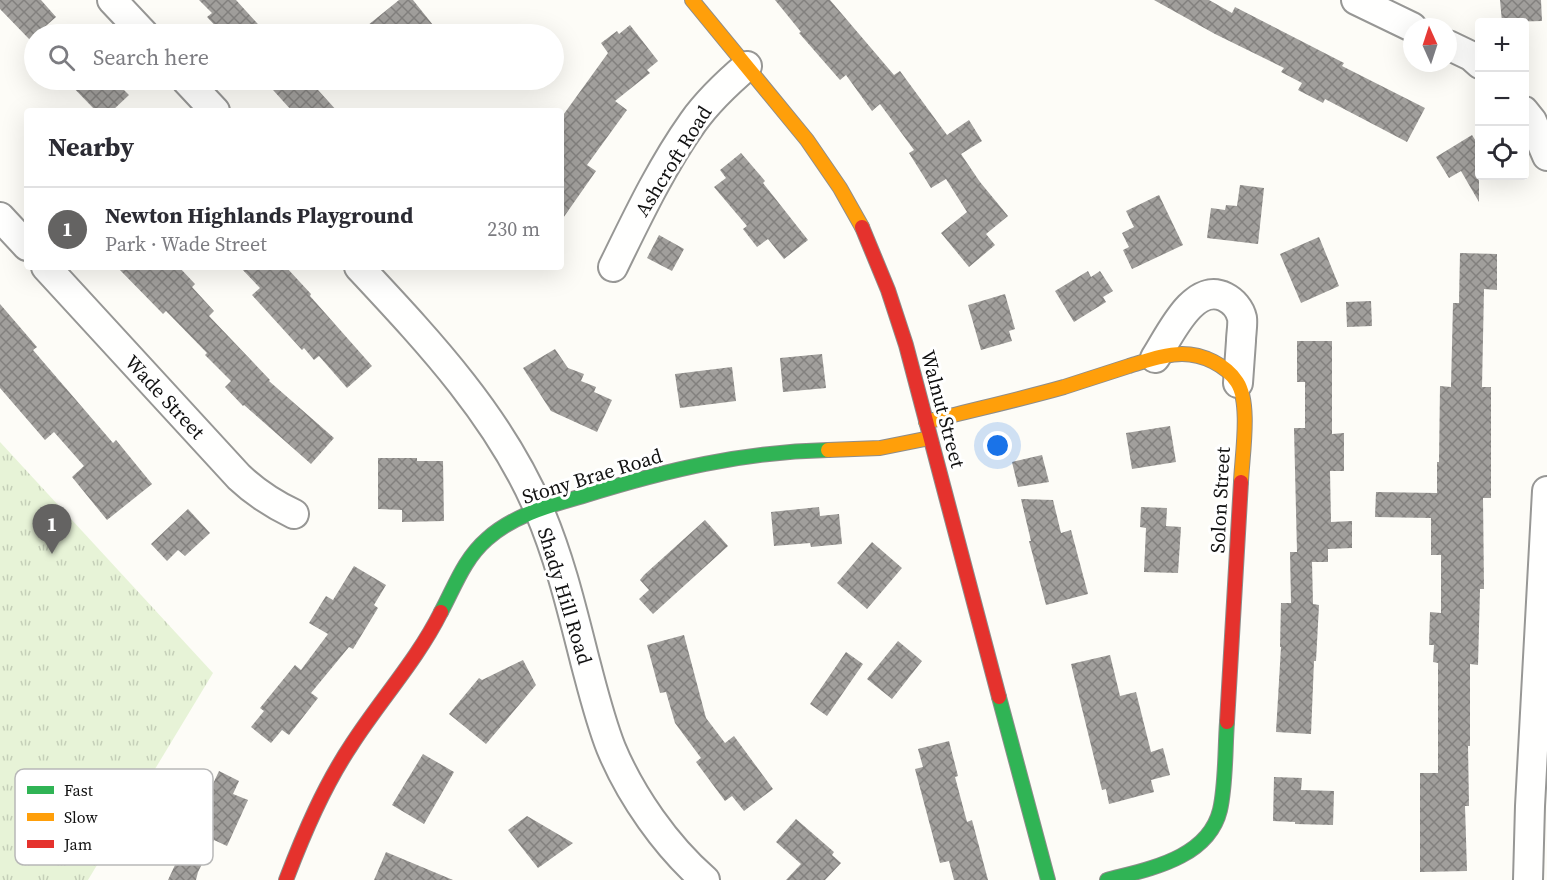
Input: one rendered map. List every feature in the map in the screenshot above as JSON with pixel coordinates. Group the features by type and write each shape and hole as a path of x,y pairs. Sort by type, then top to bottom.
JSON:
{"street":[{"path":"112,0 135,24"},
{"name":"Walnut Street","path":"692,0 833,176 875,256 897,315 1048,880"},
{"path":"1370,3 1403,22"},
{"path":"1457,49 1475,60"},
{"name":"Ashcroft Road","path":"613,267 640,211 693,122 717,93 747,66"},
{"path":"195,90 212,108"},
{"path":"1529,117 1547,156"},
{"path":"0,217 24,243"},
{"name":"Wade Street","path":"49,270 239,477 272,503 294,514"},
{"name":"Shady Hill Road","path":"362,270 465,386 525,479 553,547 596,704 615,756 632,789 655,823 676,850 705,880"},
{"path":"1155,358 1192,302 1213,294 1223,296 1232,301 1242,319 1238,383"},
{"path":"926,422 1063,387 1155,358 1184,354 1210,359 1238,383"},
{"name":"Solon Street","path":"1107,880 1173,860 1191,850 1215,824 1221,806 1224,787 1245,409 1238,383"},
{"name":"Stony Brae Road","path":"286,880 300,844 331,779 370,717 427,639 473,552 503,527 539,510 653,476 734,458 783,452 863,449 900,445 930,438"},
{"path":"1528,880 1547,491"}],"green space":[{"path":"0,442 213,673 155,769 15,769 15,865 97,865 88,880 0,880"}],"building":[{"path":"0,0 41,0 56,17 48,24 24,24 24,34 0,9"},
{"path":"199,0 236,0 258,24 214,24 207,17 212,13"},
{"path":"399,0 413,0 432,24 369,24"},
{"path":"775,0 830,0 894,75 900,71 947,135 969,120 982,141 961,154 1008,216 986,234 995,245 969,267 941,233 967,212 946,179 931,188 909,153 914,150 880,104 872,111 846,75 840,80 799,33 801,32"},
{"path":"1154,0 1209,0 1232,13 1235,7 1344,63 1342,66 1425,108 1407,142 1325,99 1323,103 1298,90 1302,83 1281,72 1284,68 1215,34"},
{"path":"1500,0 1541,0 1542,21 1529,21 1529,18 1502,18"},
{"path":"630,25 658,61 647,70 650,73 615,101 627,110 587,165 596,171 564,217 564,114 608,53 601,43 617,31 619,34"},
{"path":"76,90 124,90 129,95 115,108 93,108"},
{"path":"273,90 318,90 334,108 289,108"},
{"path":"1472,135 1475,140 1475,180 1479,180 1479,202 1461,171 1449,178 1436,157"},
{"path":"741,153 765,181 763,183 808,240 784,259 768,239 757,247 743,229 747,226 714,187 726,178 720,170"},
{"path":"1240,185 1264,188 1258,244 1207,238 1211,208 1225,210 1226,205 1237,206"},
{"path":"1159,195 1183,245 1132,269 1123,250 1129,247 1122,233 1134,227 1126,211"},
{"path":"659,235 684,249 672,271 647,258"},
{"path":"1319,237 1339,286 1301,303 1280,254"},
{"path":"1460,253 1497,254 1497,290 1484,289 1482,387 1491,387 1491,498 1483,498 1484,589 1480,589 1478,665 1470,664 1469,806 1465,806 1467,871 1420,872 1420,773 1438,773 1438,663 1433,662 1434,645 1429,645 1430,612 1441,613 1441,555 1431,555 1431,518 1375,517 1376,492 1437,493 1440,386 1451,387 1453,303 1459,303"},
{"path":"120,270 182,270 195,284 192,287 214,311 209,316 269,381 334,438 311,464 243,406 225,387 231,381 205,355 207,353 166,311 163,314"},
{"path":"243,270 289,270 372,366 347,388 319,356 314,360 304,348 302,350 252,295 260,288"},
{"path":"1088,271 1091,277 1100,271 1113,291 1103,297 1106,302 1074,322 1055,291"},
{"path":"1005,294 1015,329 1009,331 1012,341 981,350 968,305"},
{"path":"1371,301 1372,326 1347,327 1346,302"},
{"path":"0,304 37,347 33,350 113,443 116,440 152,484 107,520 72,477 84,466 54,432 45,440 0,388"},
{"path":"1297,341 1332,341 1332,434 1344,433 1344,471 1330,471 1331,522 1352,521 1352,548 1328,549 1328,562 1312,562 1313,604 1319,605 1311,734 1276,732 1281,603 1291,603 1290,552 1297,552 1294,428 1305,428 1305,382 1297,382"},
{"path":"555,349 568,368 584,374 581,381 596,387 594,392 612,400 597,432 551,411 523,368"},
{"path":"822,354 826,388 783,392 780,358"},
{"path":"732,367 736,401 680,408 675,374"},
{"path":"1170,426 1176,462 1132,469 1126,433"},
{"path":"1042,455 1049,482 1018,487 1012,462"},
{"path":"378,458 443,461 444,521 402,522 402,510 378,509"},
{"path":"1021,499 1053,500 1061,533 1071,530 1088,594 1046,605 1029,541 1031,541"},
{"path":"819,507 820,516 839,514 842,544 811,547 810,543 774,546 771,512"},
{"path":"1141,507 1167,508 1166,526 1181,527 1178,573 1144,572 1146,528 1140,527"},
{"path":"188,509 210,533 185,556 178,550 167,561 151,544"},
{"path":"705,520 728,546 653,614 639,599 649,590 640,580"},
{"path":"872,542 902,568 867,609 837,583"},
{"path":"354,566 386,585 374,605 378,608 353,649 349,647 311,693 318,698 289,735 282,730 271,743 251,727 264,711 260,708 295,665 301,670 328,634 309,623 326,596 333,600"},
{"path":"684,635 706,718 725,743 734,736 773,789 744,811 732,796 725,801 696,762 701,758 675,723 666,692 660,693 647,645"},
{"path":"898,641 922,661 892,699 867,679"},
{"path":"846,652 863,664 827,716 810,704"},
{"path":"1110,655 1120,696 1136,692 1151,752 1163,748 1170,775 1151,780 1154,792 1109,804 1106,789 1102,790 1071,664"},
{"path":"523,660 536,685 486,744 449,714 479,678 482,680"},
{"path":"949,741 958,776 955,777 967,822 972,820 988,880 954,880 949,861 940,863 915,769 923,767 918,749"},
{"path":"423,754 454,772 424,824 392,805"},
{"path":"219,771 239,781 233,794 248,800 227,846 214,840 213,842 213,784"},
{"path":"1274,777 1302,778 1301,790 1334,791 1333,825 1273,821"},
{"path":"527,816 573,843 538,868 508,830"},
{"path":"796,819 834,852 832,855 841,863 825,880 786,880 801,864 776,842"},
{"path":"386,852 453,880 374,880"},
{"path":"175,865 202,865 196,880 168,880"}],"traffic: fast":[{"path":"441,612 461,573 479,547 498,530 534,511 675,470 765,454 828,450"},
{"path":"999,697 1048,880"},
{"path":"1107,880 1158,866 1174,859 1190,851 1213,827 1222,800 1227,722"}],"traffic: slow":[{"path":"692,0 807,140 840,188 862,227"},
{"path":"926,422 1064,387 1162,356 1175,354 1198,356 1227,370 1241,391 1245,416 1241,482"},
{"path":"828,450 880,448 930,438"}],"traffic: jam":[{"path":"862,227 888,290 906,345 999,697"},
{"path":"1227,722 1241,482"},
{"path":"286,880 332,776 363,727 421,647 441,612"}],"place":[{"name":"Newton Highlands Playground","path":"52,554"}]}
